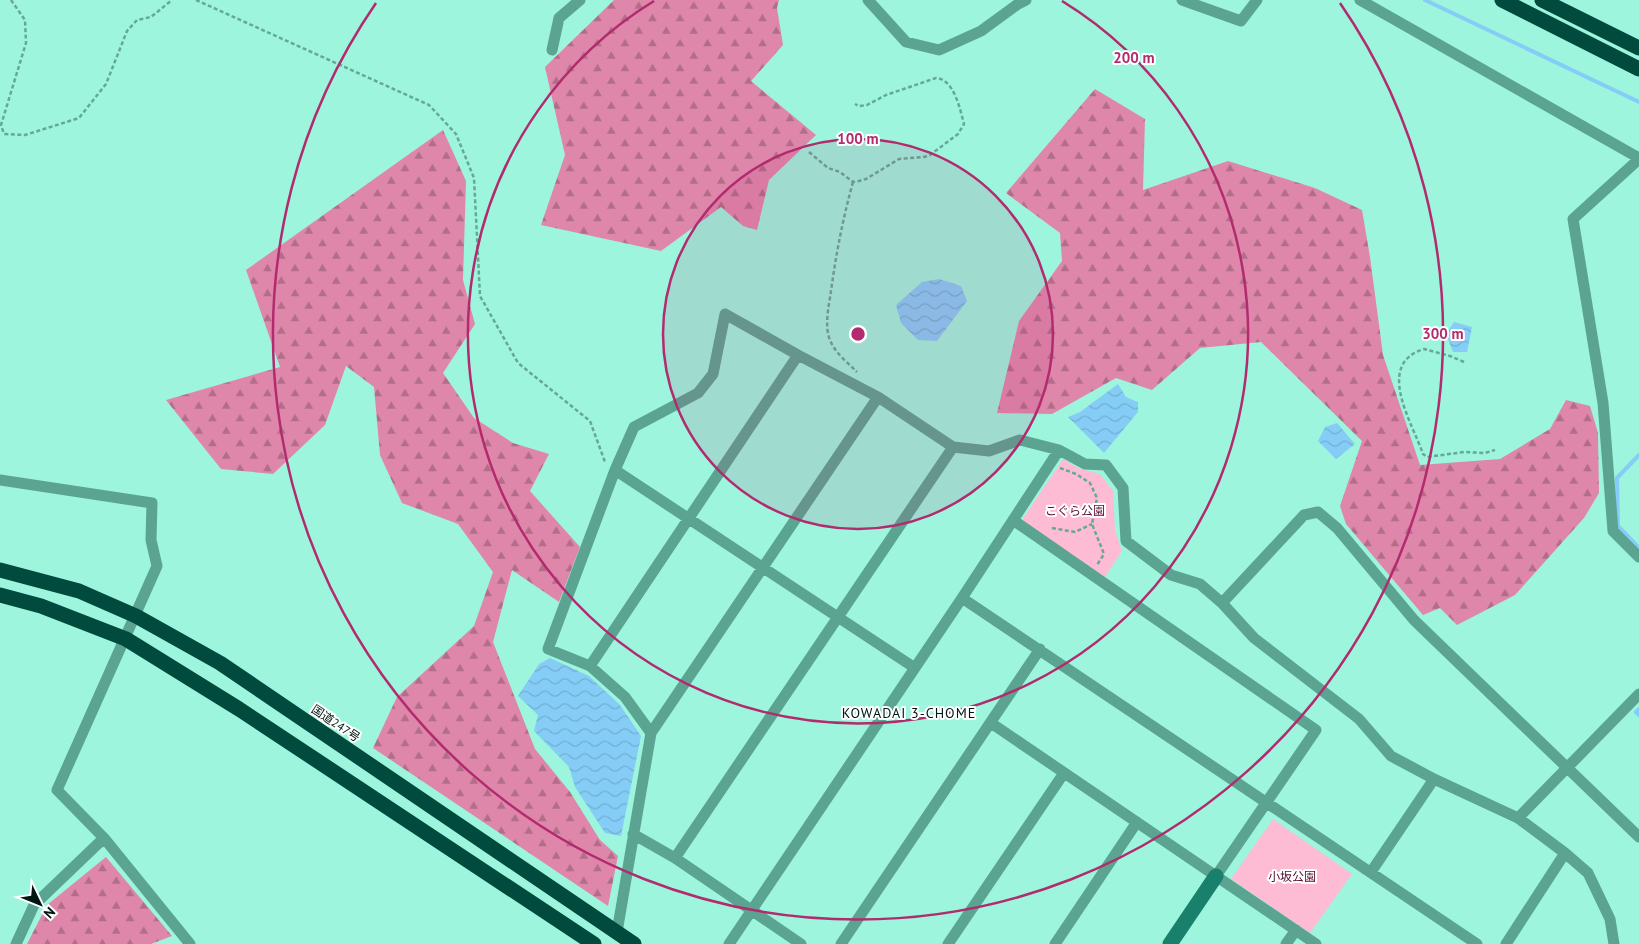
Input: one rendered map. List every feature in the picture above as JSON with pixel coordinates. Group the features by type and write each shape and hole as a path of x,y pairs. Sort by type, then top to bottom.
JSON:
{"highway":[{"path":"1502,0 1639,69"},
{"path":"1542,0 1639,48"},
{"name":"国道247号","path":"0,570 79,591 136,616 220,663 634,944"},
{"path":"0,595 41,606 126,639 239,709 594,944"}],"street":[{"path":"552,50 559,18 580,0"},
{"path":"868,0 906,42 939,50 981,30 1026,0"},
{"path":"1182,0 1241,21 1257,0"},
{"path":"1360,0 1639,158 1573,219 1603,403 1613,531 1639,557"},
{"path":"651,733 625,697 590,666 548,649 615,470 634,427 698,393 713,374 725,314 878,397 953,446 989,450 1020,440 1059,450 1085,464 1106,465 1123,488 1126,541 1171,575 1200,584 1222,603 1254,638 1359,719 1391,756 1434,779 1518,818 1565,853 1588,873 1610,919 1614,944"},
{"path":"590,666 798,355"},
{"path":"616,932 651,733 878,397"},
{"path":"675,858 953,446"},
{"path":"729,944 962,598 1059,450"},
{"path":"615,470 915,668"},
{"path":"0,480 152,504 151,540 157,566 58,790 104,838 190,944"},
{"path":"1222,603 1304,515 1318,512 1337,528 1414,620 1639,837"},
{"path":"1013,520 1316,730 1170,944"},
{"path":"962,598 1477,944"},
{"path":"841,944 1040,649"},
{"path":"1518,818 1639,694"},
{"path":"991,723 1316,944"},
{"path":"948,944 1064,773"},
{"path":"1371,872 1434,779"},
{"path":"1055,944 1137,822"},
{"path":"633,834 675,858 801,944"},
{"path":"16,944 34,905 104,838"},
{"path":"1506,944 1565,853"},
{"path":"1286,944 1296,930"}],"path":[{"path":"11,0 25,20 26,43 0,125 4,134 25,135 79,118 106,84 127,31 137,20 151,17 172,0"},
{"path":"196,0 429,105 456,134 474,178 480,296 518,363 590,421 606,467 615,470"},
{"path":"853,182 866,179 899,158 930,155 958,134 964,124 953,92 945,80 941,78 886,95 867,105 859,106 855,104"},
{"path":"809,152 818,162 840,172 853,182"},
{"path":"853,182 840,231 828,309 828,327 829,339 834,347 863,377"},
{"path":"1464,362 1424,349 1411,355 1405,361 1398,377 1401,398 1423,454 1427,457 1464,452 1485,453 1495,450"},
{"path":"1050,463 1076,474 1090,483 1097,498 1092,524 1104,554 1091,575"},
{"path":"1052,528 1075,532 1092,524"}],"green space":[{"path":"614,0 779,0 777,8 783,45 751,81 816,135 769,180 757,230 743,226 721,207 661,251 541,225 565,155 545,67"},
{"path":"1095,89 1145,119 1143,190 1228,161 1315,188 1362,210 1383,355 1420,465 1500,459 1550,429 1566,400 1590,406 1598,433 1599,493 1584,518 1515,595 1457,625 1440,608 1423,615 1346,524 1340,506 1362,441 1261,342 1200,348 1152,390 1116,378 1052,414 997,413 1019,321 1062,261 1060,233 1006,193"},
{"path":"443,130 466,181 463,280 475,324 443,373 474,418 513,443 549,454 530,491 580,547 559,602 512,570 493,642 535,749 570,792 600,840 618,856 608,906 373,748 397,697 474,626 493,572 458,524 402,503 380,455 374,387 346,366 325,425 273,474 221,469 166,400 280,367 246,270"},
{"name":"こぐら公園","path":"1063,459 1078,468 1100,474 1113,491 1115,530 1122,551 1105,577 1024,523 1024,517"},
{"name":"小坂公園","path":"1273,819 1352,874 1310,933 1231,879"},
{"path":"106,857 172,936 151,944 27,944 47,905"}],"water":[{"path":"939,279 961,286 967,301 937,341 918,340 901,323 896,305 922,282"},
{"path":"1454,322 1472,327 1467,352 1453,352 1446,334"},
{"path":"1118,384 1126,397 1138,402 1138,412 1104,453 1068,417 1080,412"},
{"path":"1337,423 1355,444 1336,459 1318,441 1325,427"},
{"path":"550,658 589,676 620,705 641,736 621,836 605,833 575,787 569,767 534,731 538,715 518,696 539,664"}],"waterway":[{"path":"1425,0 1639,102"},
{"path":"1639,455 1617,478 1618,526 1639,548"},
{"path":"1639,709 1636,712 1639,715"}],"district":[{"name":"KOWADAI 3-CHOME","path":"909,713"}]}
